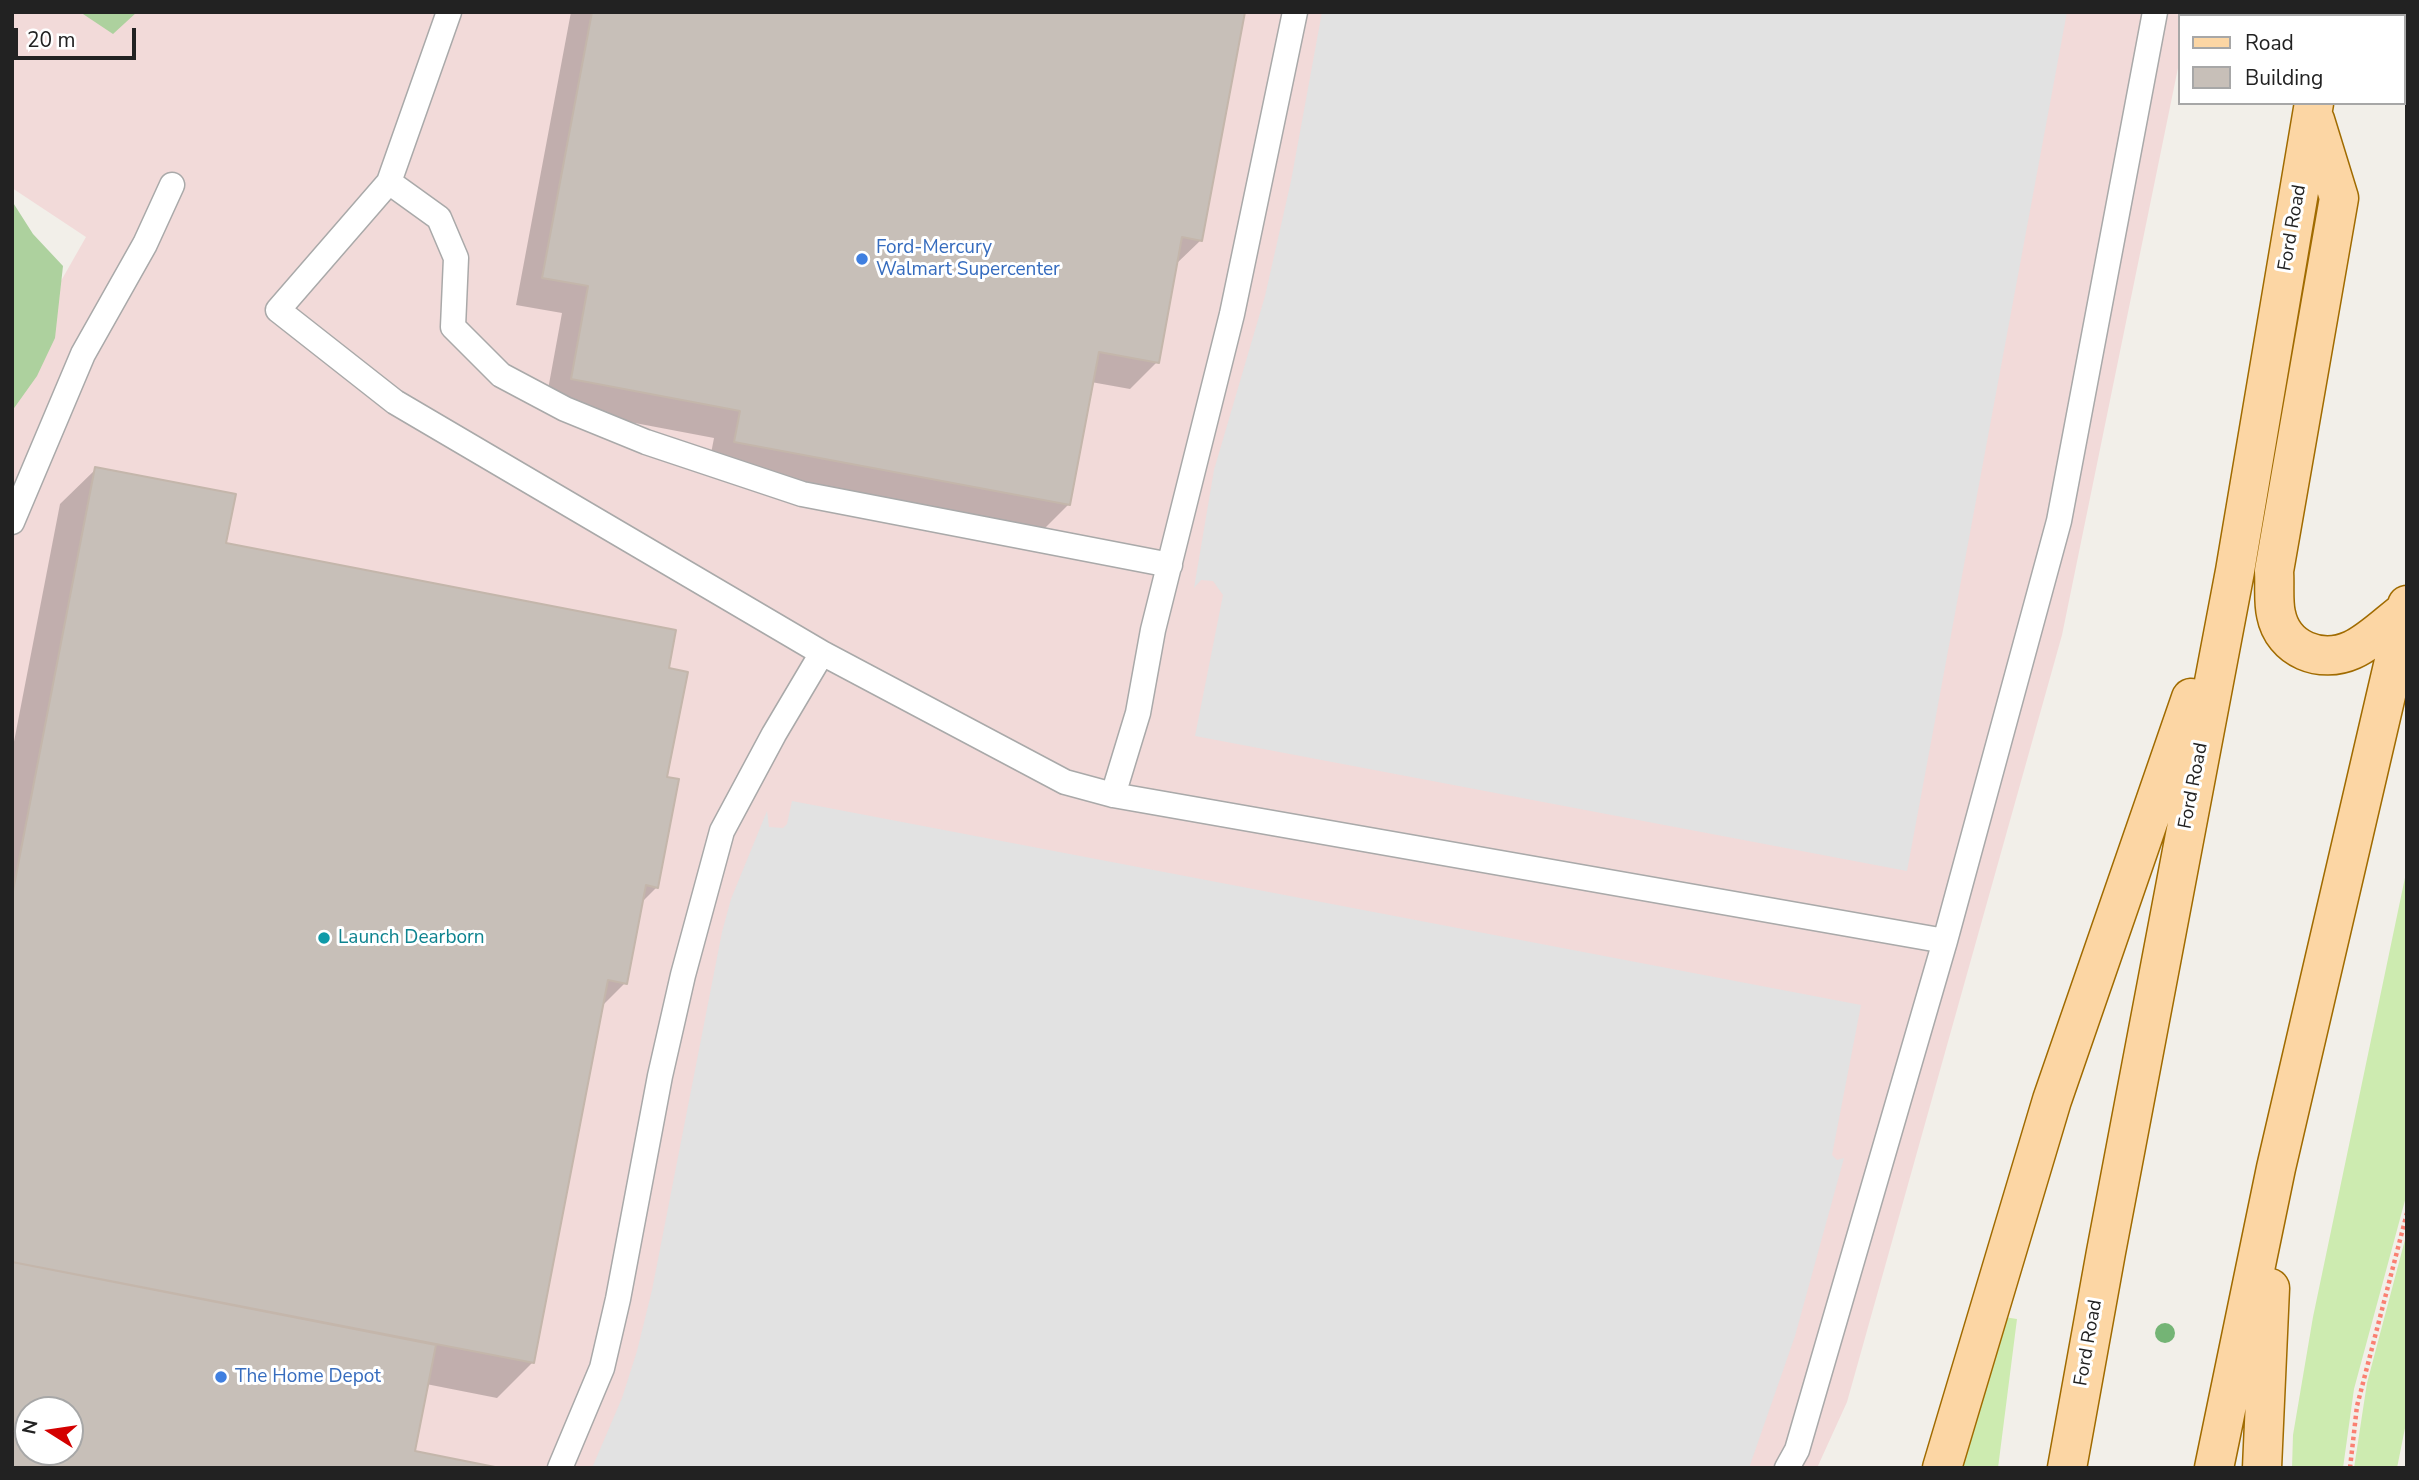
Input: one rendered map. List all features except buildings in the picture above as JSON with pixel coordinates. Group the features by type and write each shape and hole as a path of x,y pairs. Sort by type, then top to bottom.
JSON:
{"main road":[{"name":"Ford Road","path":"2067,1468 2235,571 2314,107"},
{"path":"2314,107 2339,198 2274,571 2276,615 2285,638 2301,650 2324,657 2353,650 2406,608"},
{"path":"1942,1468 2052,1100 2235,571"},
{"path":"2214,1468 2276,1168 2406,608"},
{"path":"2262,1468 2276,1168"}],"lane":[{"path":"449,12 389,182 278,310 395,402 822,653 1065,782 1113,796 1945,942"},
{"path":"1113,796 1138,713 1153,630 1232,314 1295,12"},
{"path":"1787,1468 1800,1438 1945,942 2059,522 2155,12"},
{"path":"389,182 439,218 456,258 453,327 501,375 565,410 646,442 802,494 1170,565"},
{"path":"12,522 83,354 145,244 172,185"},
{"path":"560,1468 601,1367 618,1299 647,1136 683,975 722,831 774,734 822,653"}],"path":[{"path":"2350,1468 2357,1406 2407,1213"}],"shaded area":[{"path":"12,12 2190,12 2178,14 2178,68 2062,635 1847,1402 1817,1468 12,1468 12,367 86,237 12,188"},
{"path":"1322,12 2067,12 1907,871 1195,736 1223,595 1213,581 1201,580 1194,588 1214,470 1265,296 1291,181"},
{"path":"792,801 1861,1005 1832,1155 1837,1160 1844,1158 1795,1336 1749,1468 592,1468 622,1398 652,1290 722,932 731,899 767,811 769,827 783,828 787,824"}],"green space":[{"path":"80,12 137,12 113,34"},
{"path":"12,201 33,234 63,266 55,338 37,376 12,411"},
{"path":"2407,868 2407,1193 2354,1389 2343,1468 2292,1468 2293,1435 2313,1317"},
{"path":"2407,1232 2407,1418 2397,1468 2354,1468 2367,1383"},
{"path":"2004,1317 2017,1319 1998,1468 1959,1468"}],"place":[{"name":"Ford-Mercury Walmart Supercenter","path":"862,259"},
{"name":"Launch Dearborn","path":"324,938"},
{"name":"The Home Depot","path":"221,1377"}]}
